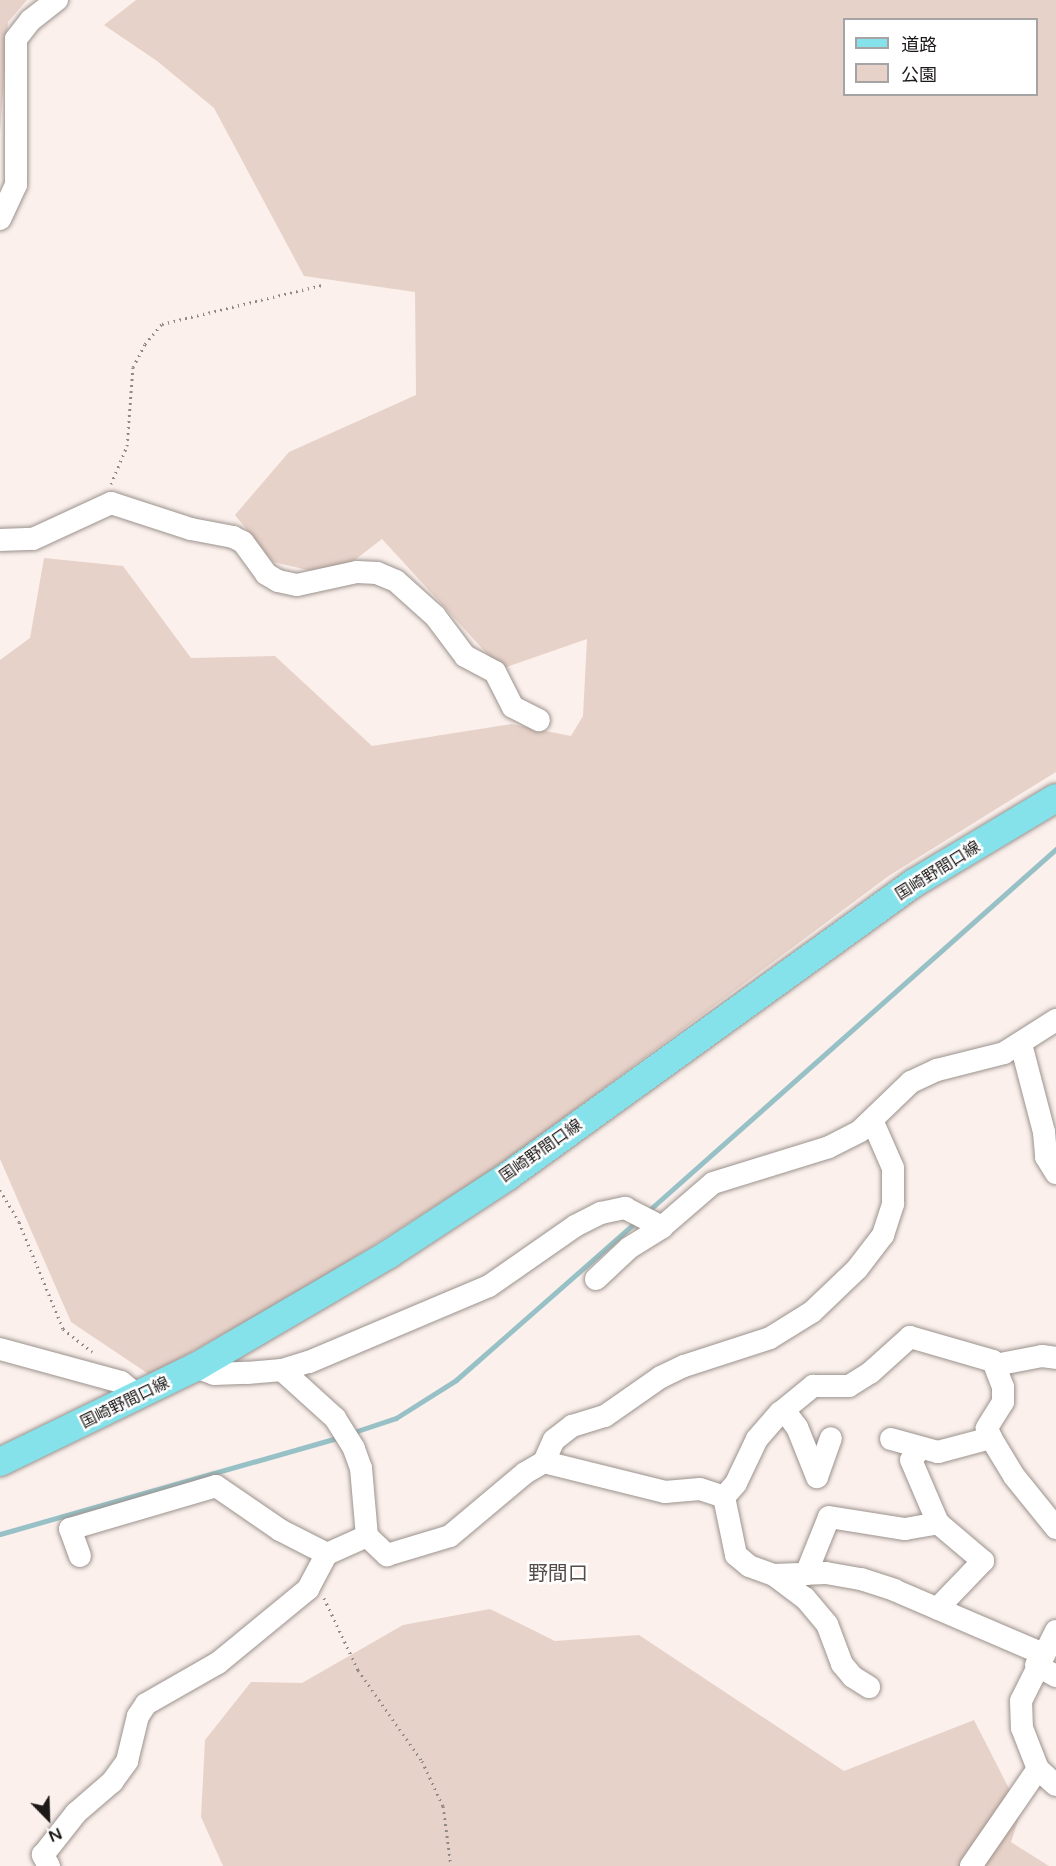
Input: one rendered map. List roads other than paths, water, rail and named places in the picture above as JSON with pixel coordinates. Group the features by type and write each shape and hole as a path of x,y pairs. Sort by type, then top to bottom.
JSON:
{"main road":[{"name":"国崎野間口線","path":"0,1462 139,1397 196,1367 389,1254 508,1176 914,883 1056,798"}],"street":[{"path":"0,219 16,185 16,39 31,20 57,0"},
{"path":"0,540 33,539 107,505 191,529 233,537 243,542 266,574 278,581 297,585 357,572 377,573 396,581 435,616 465,656 495,672 513,707 539,720"},
{"path":"596,1279 629,1248 662,1227 713,1183 829,1147 860,1131 911,1082 938,1070 1004,1053 1056,1020"},
{"path":"1021,1044 1044,1132 1046,1157 1056,1173"},
{"path":"282,1370 335,1418 354,1449 361,1468 367,1536 387,1555 450,1536 525,1473 544,1462 554,1440 572,1426 605,1416 661,1377 684,1366 770,1338 812,1312 857,1269 883,1235 893,1204 893,1168 872,1120"},
{"path":"196,1367 214,1374 282,1370 489,1286 575,1226 601,1213 625,1208 662,1227"},
{"path":"724,1497 736,1484 757,1439 784,1410 813,1386 849,1386 870,1373 910,1336 995,1365 1042,1356 1056,1358"},
{"path":"3,1345 121,1382 139,1397"},
{"path":"995,1365 1004,1387 1003,1402 987,1428 1014,1476 1056,1528"},
{"path":"784,1410 797,1427 817,1477 831,1438"},
{"path":"891,1439 920,1449 938,1452 991,1438"},
{"path":"920,1449 911,1460 938,1523 983,1561 937,1609"},
{"path":"544,1462 665,1492 700,1489 724,1497"},
{"path":"80,1556 70,1529 216,1486 279,1530 327,1554"},
{"path":"724,1497 736,1555 749,1566 774,1575 805,1599 827,1624 842,1664 853,1677 870,1687"},
{"path":"807,1574 829,1517 897,1528 938,1523"},
{"path":"49,1866 43,1856 76,1813 112,1782 128,1761 138,1716 146,1704 218,1663 308,1589 327,1554 367,1536"},
{"path":"774,1575 807,1574 861,1579 937,1609 1045,1665"},
{"path":"1056,1631 1045,1665 1021,1701 1022,1728 1038,1769 1056,1785"},
{"path":"971,1866 1038,1769"}],"waterway":[{"path":"647,1212 1056,849"},
{"path":"351,1433 396,1418 456,1380 637,1221"},
{"path":"0,1534 340,1437"}],"district":[{"name":"野間口","path":"558,1574"}]}
